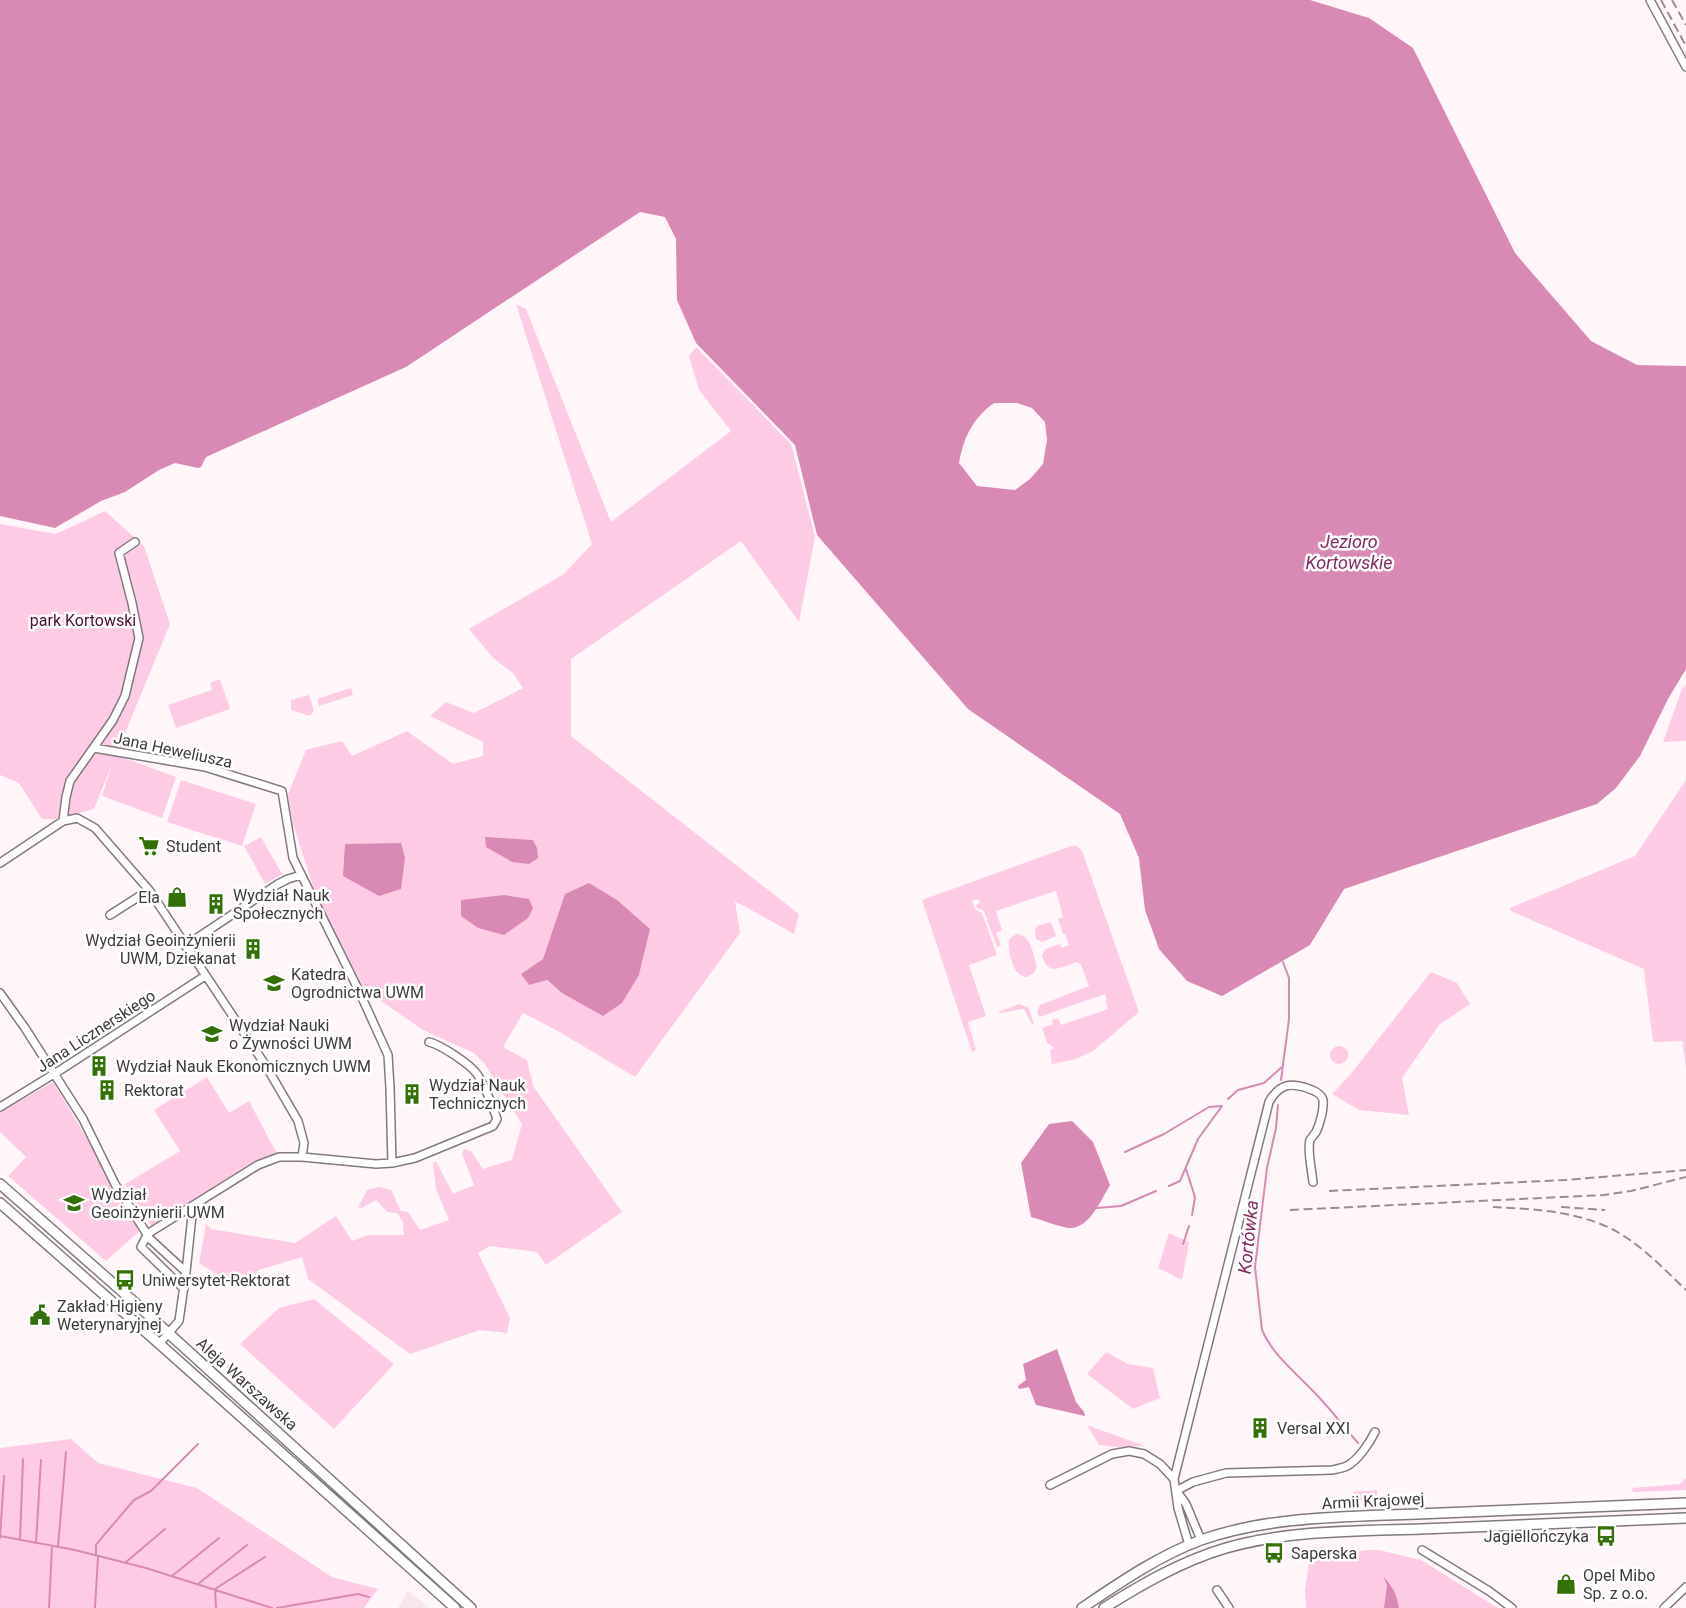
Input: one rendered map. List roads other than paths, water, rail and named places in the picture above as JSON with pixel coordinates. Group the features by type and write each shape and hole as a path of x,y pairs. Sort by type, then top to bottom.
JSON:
{"main road":[{"name":"Aleja Warszawska","path":"0,1184 169,1333 471,1608"},
{"name":"Aleja Warszawska","path":"0,1203 455,1608"},
{"name":"Armii Krajowej","path":"1082,1608 1129,1577 1188,1545 1258,1525 1330,1518 1686,1503"},
{"name":"Armii Krajowej","path":"1104,1608 1161,1575 1200,1557 1241,1544 1300,1535 1686,1518"},
{"path":"1200,1557 1201,1540"},
{"path":"1188,1545 1200,1557"}],"street":[{"path":"1650,0 1686,67"},
{"name":"Jana Heweliusza","path":"63,821 70,781 113,720 125,696 139,638 119,553 135,542"},
{"name":"Jana Heweliusza","path":"94,748 205,767 282,791 293,858 388,1055 392,1163"},
{"path":"0,863 63,821 77,818 95,828 149,890 266,1066 294,1112 304,1143 302,1157"},
{"path":"185,946 278,884 301,875"},
{"path":"110,915 149,890"},
{"name":"Jana Licznerskiego","path":"0,1107 205,976"},
{"path":"0,993 55,1073 83,1119 115,1184 147,1235 186,1272"},
{"path":"184,1289 141,1247 147,1235 258,1165 279,1157 376,1164 392,1163 415,1158 499,1123 477,1073 441,1045 429,1042"},
{"path":"1188,1545 1178,1508 1174,1479 1269,1102 1272,1095 1289,1085 1316,1091 1322,1095 1324,1103 1317,1131 1310,1140 1313,1182"},
{"path":"159,1344 179,1320 193,1206"},
{"name":"Armii Krajowej","path":"1176,1491 1192,1482 1226,1473 1332,1470 1346,1467 1370,1442 1375,1432"},
{"path":"1050,1485 1106,1456 1124,1451 1140,1452 1149,1456 1174,1479"},
{"path":"1176,1491 1186,1504 1201,1540"},
{"path":"1422,1550 1489,1591 1512,1608"},
{"path":"1664,1608 1686,1587"},
{"path":"1217,1590 1229,1608"}],"water":[{"name":"Jezioro Kortowskie","path":"0,0 1310,0 1369,18 1413,48 1515,253 1591,341 1637,365 1686,366 1686,669 1668,699 1640,756 1616,788 1597,804 1344,889 1310,945 1222,996 1187,981 1159,949 1145,910 1139,858 1120,814 968,709 817,535 795,445 696,343 677,300 676,239 665,217 640,212 406,367 206,457 201,467 175,463 159,470 125,492 101,501 55,528 0,516","holes":["994,403 1017,403 1032,408 1045,422 1047,440 1043,464 1030,479 1015,490 977,486 959,463 966,437 980,415"]},
{"path":"485,837 533,840 538,858 529,864 512,862 486,847"},
{"path":"401,843 405,858 401,889 379,896 343,876 345,844"},
{"path":"589,883 617,900 650,929 639,975 622,1003 603,1016 562,993 547,980 529,985 521,974 543,959 565,894"},
{"path":"504,895 529,899 533,908 528,918 504,935 478,928 461,916 461,900"},
{"path":"1072,1121 1093,1142 1110,1185 1094,1213 1082,1224 1068,1228 1031,1217 1021,1163 1049,1124"},
{"path":"1057,1349 1076,1402 1085,1416 1036,1405 1029,1387 1019,1389 1018,1386 1026,1380 1023,1364"},
{"path":"1383,1576 1394,1591 1399,1608 1384,1608 1387,1585"}],"waterway":[{"name":"Kortówka","path":"1281,1080 1289,1019 1289,978 1283,962"},
{"path":"1228,1099 1238,1090 1264,1083 1283,1066"},
{"name":"Kortówka","path":"1278,1105 1276,1128 1267,1168 1255,1267 1262,1330 1278,1355 1319,1397 1358,1443"},
{"path":"1125,1152 1164,1134 1209,1107 1222,1106"},
{"path":"1169,1186 1180,1181 1198,1139 1222,1106"},
{"path":"1186,1169 1195,1197 1192,1215"},
{"path":"1096,1208 1121,1206 1156,1191"},
{"path":"1183,1244 1189,1226"},
{"path":"96,1554 96,1545 134,1500 151,1491 198,1444"},
{"path":"58,1547 66,1452"},
{"path":"20,1540 23,1459"},
{"path":"36,1543 41,1460"},
{"path":"0,1538 4,1476"},
{"path":"126,1562 165,1529"},
{"path":"0,1536 75,1550 146,1568 272,1608"},
{"path":"172,1576 219,1538"},
{"path":"198,1584 247,1545"},
{"path":"49,1608 52,1546"},
{"path":"95,1608 98,1557"},
{"path":"216,1608 215,1589 265,1557"},
{"path":"277,1608 358,1594 369,1597"}],"railway":[{"path":"1661,0 1686,46"},
{"path":"1672,0 1686,25"},
{"path":"1329,1191 1565,1180 1686,1170"},
{"path":"1290,1210 1604,1195 1631,1191 1686,1177"},
{"path":"1493,1207 1563,1213 1597,1222 1635,1244 1686,1290"},
{"path":"1561,1207 1605,1210"}],"place":[{"name":"Student","path":"149,846"},
{"name":"Ela","path":"177,897"},
{"name":"Wydział Nauk Społecznych","path":"216,904"},
{"name":"Wydział Geoinżynierii UWM, Dziekanat","path":"253,949"},
{"name":"Katedra Ogrodnictwa UWM","path":"274,983"},
{"name":"Wydział Nauki o Żywności UWM","path":"212,1034"},
{"name":"Wydział Nauk Ekonomicznych UWM","path":"99,1066"},
{"name":"Rektorat","path":"107,1090"},
{"name":"Wydział Nauk Technicznych","path":"412,1094"},
{"name":"Wydział Geoinżynierii UWM","path":"74,1203"},
{"name":"Uniwersytet-Rektorat","path":"125,1280"},
{"name":"Zakład Higieny Weterynaryjnej","path":"40,1315"},
{"name":"Versal XXI","path":"1260,1428"},
{"name":"Jagiellończyka","path":"1606,1536"},
{"name":"Saperska","path":"1274,1553"},
{"name":"Opel Mibo Sp. z o.o.","path":"1566,1584"}],"park label":[{"name":"park Kortowski","path":"83,620"}]}
